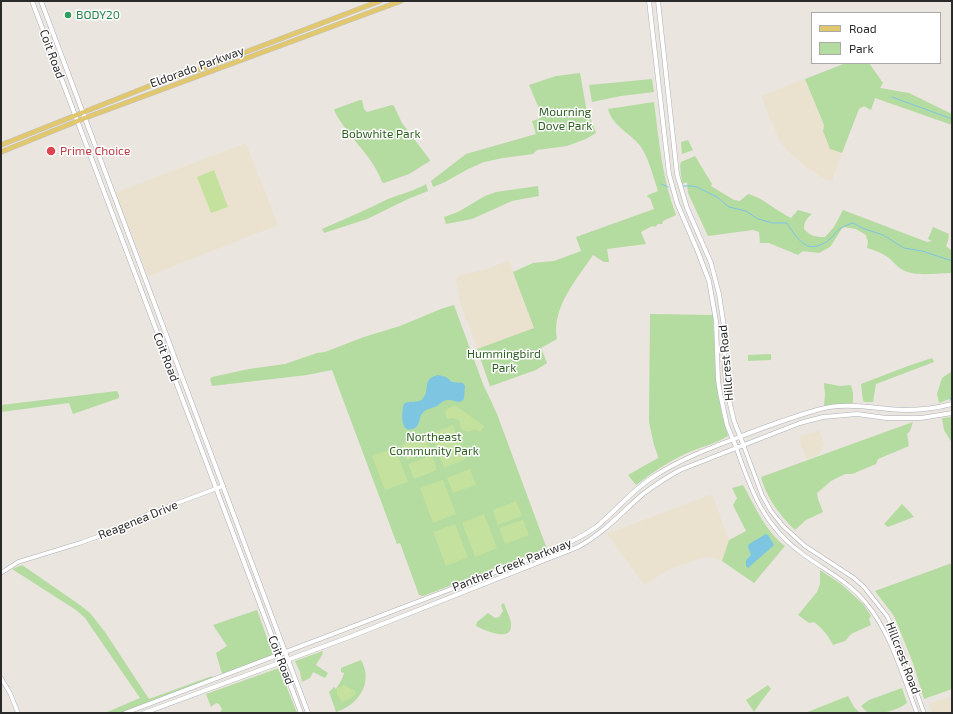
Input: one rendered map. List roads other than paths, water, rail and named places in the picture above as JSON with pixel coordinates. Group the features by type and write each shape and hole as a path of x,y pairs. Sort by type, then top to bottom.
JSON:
{"main road":[{"name":"Coit Road","path":"32,1 301,713"},
{"name":"Coit Road","path":"41,1 308,713"},
{"name":"Eldorado Parkway","path":"1,145 75,115 380,1"},
{"name":"Eldorado Parkway","path":"1,152 85,118 401,1"},
{"name":"Hillcrest Road","path":"650,1 670,180 680,211 709,281 716,321 718,380 722,406 736,447"},
{"name":"Hillcrest Road","path":"658,1 667,95 678,178 687,208 711,263 720,294 724,327 727,391 734,421 743,444"},
{"path":"209,66 211,72"},
{"path":"134,93 136,100"},
{"path":"23,135 26,142"},
{"path":"97,172 104,169"},
{"path":"112,212 119,210"},
{"name":"Panther Creek Parkway","path":"125,713 551,551 578,538 596,526 620,503 666,468 694,454 740,436 820,409 852,405 906,410 934,408 952,404"},
{"name":"Panther Creek Parkway","path":"144,713 289,660 578,547 592,540 644,494 665,478 685,467 800,422 823,417 852,414 872,415 886,418 913,418 931,417 952,413"},
{"path":"798,416 800,422"}],"street":[{"name":"Hillcrest Road","path":"743,444 762,495 771,511 783,526 805,546 854,578 864,587 887,616 896,635 924,713"},
{"name":"Hillcrest Road","path":"736,447 756,499 765,516 776,530 801,553 836,575 850,586 863,599 877,617 889,640 917,713"},
{"name":"Reagenea Drive","path":"1,573 18,562 108,533 148,514 223,486"},
{"path":"1,678 10,693 18,713"}],"water":[{"path":"438,375 446,377 452,382 463,383 465,386 464,399 460,402 446,400 441,402 421,415 417,427 410,430 407,429 404,426 402,417 404,404 420,401 426,394 428,381"},
{"path":"766,534 774,545 748,568 746,566 746,560 751,555 748,547 749,544"}],"waterway":[{"path":"892,97 952,119"},
{"path":"661,184 668,187"},
{"path":"681,186 697,187 717,197 729,207 746,211 758,219 773,223 787,223 800,241 810,246 823,244 840,229 853,223 862,228 883,235 904,248 922,251 952,261"},
{"path":"950,400 952,395"},
{"path":"951,415 952,420"}],"place":[{"name":"BODY20","path":"68,15"},
{"name":"Prime Choice","path":"51,151"}],"park label":[{"name":"Mourning Dove Park","path":"565,119"},
{"name":"Bobwhite Park","path":"381,134"},
{"name":"Hummingbird Park","path":"504,361"},
{"name":"Northeast Community Park","path":"434,444"}]}
